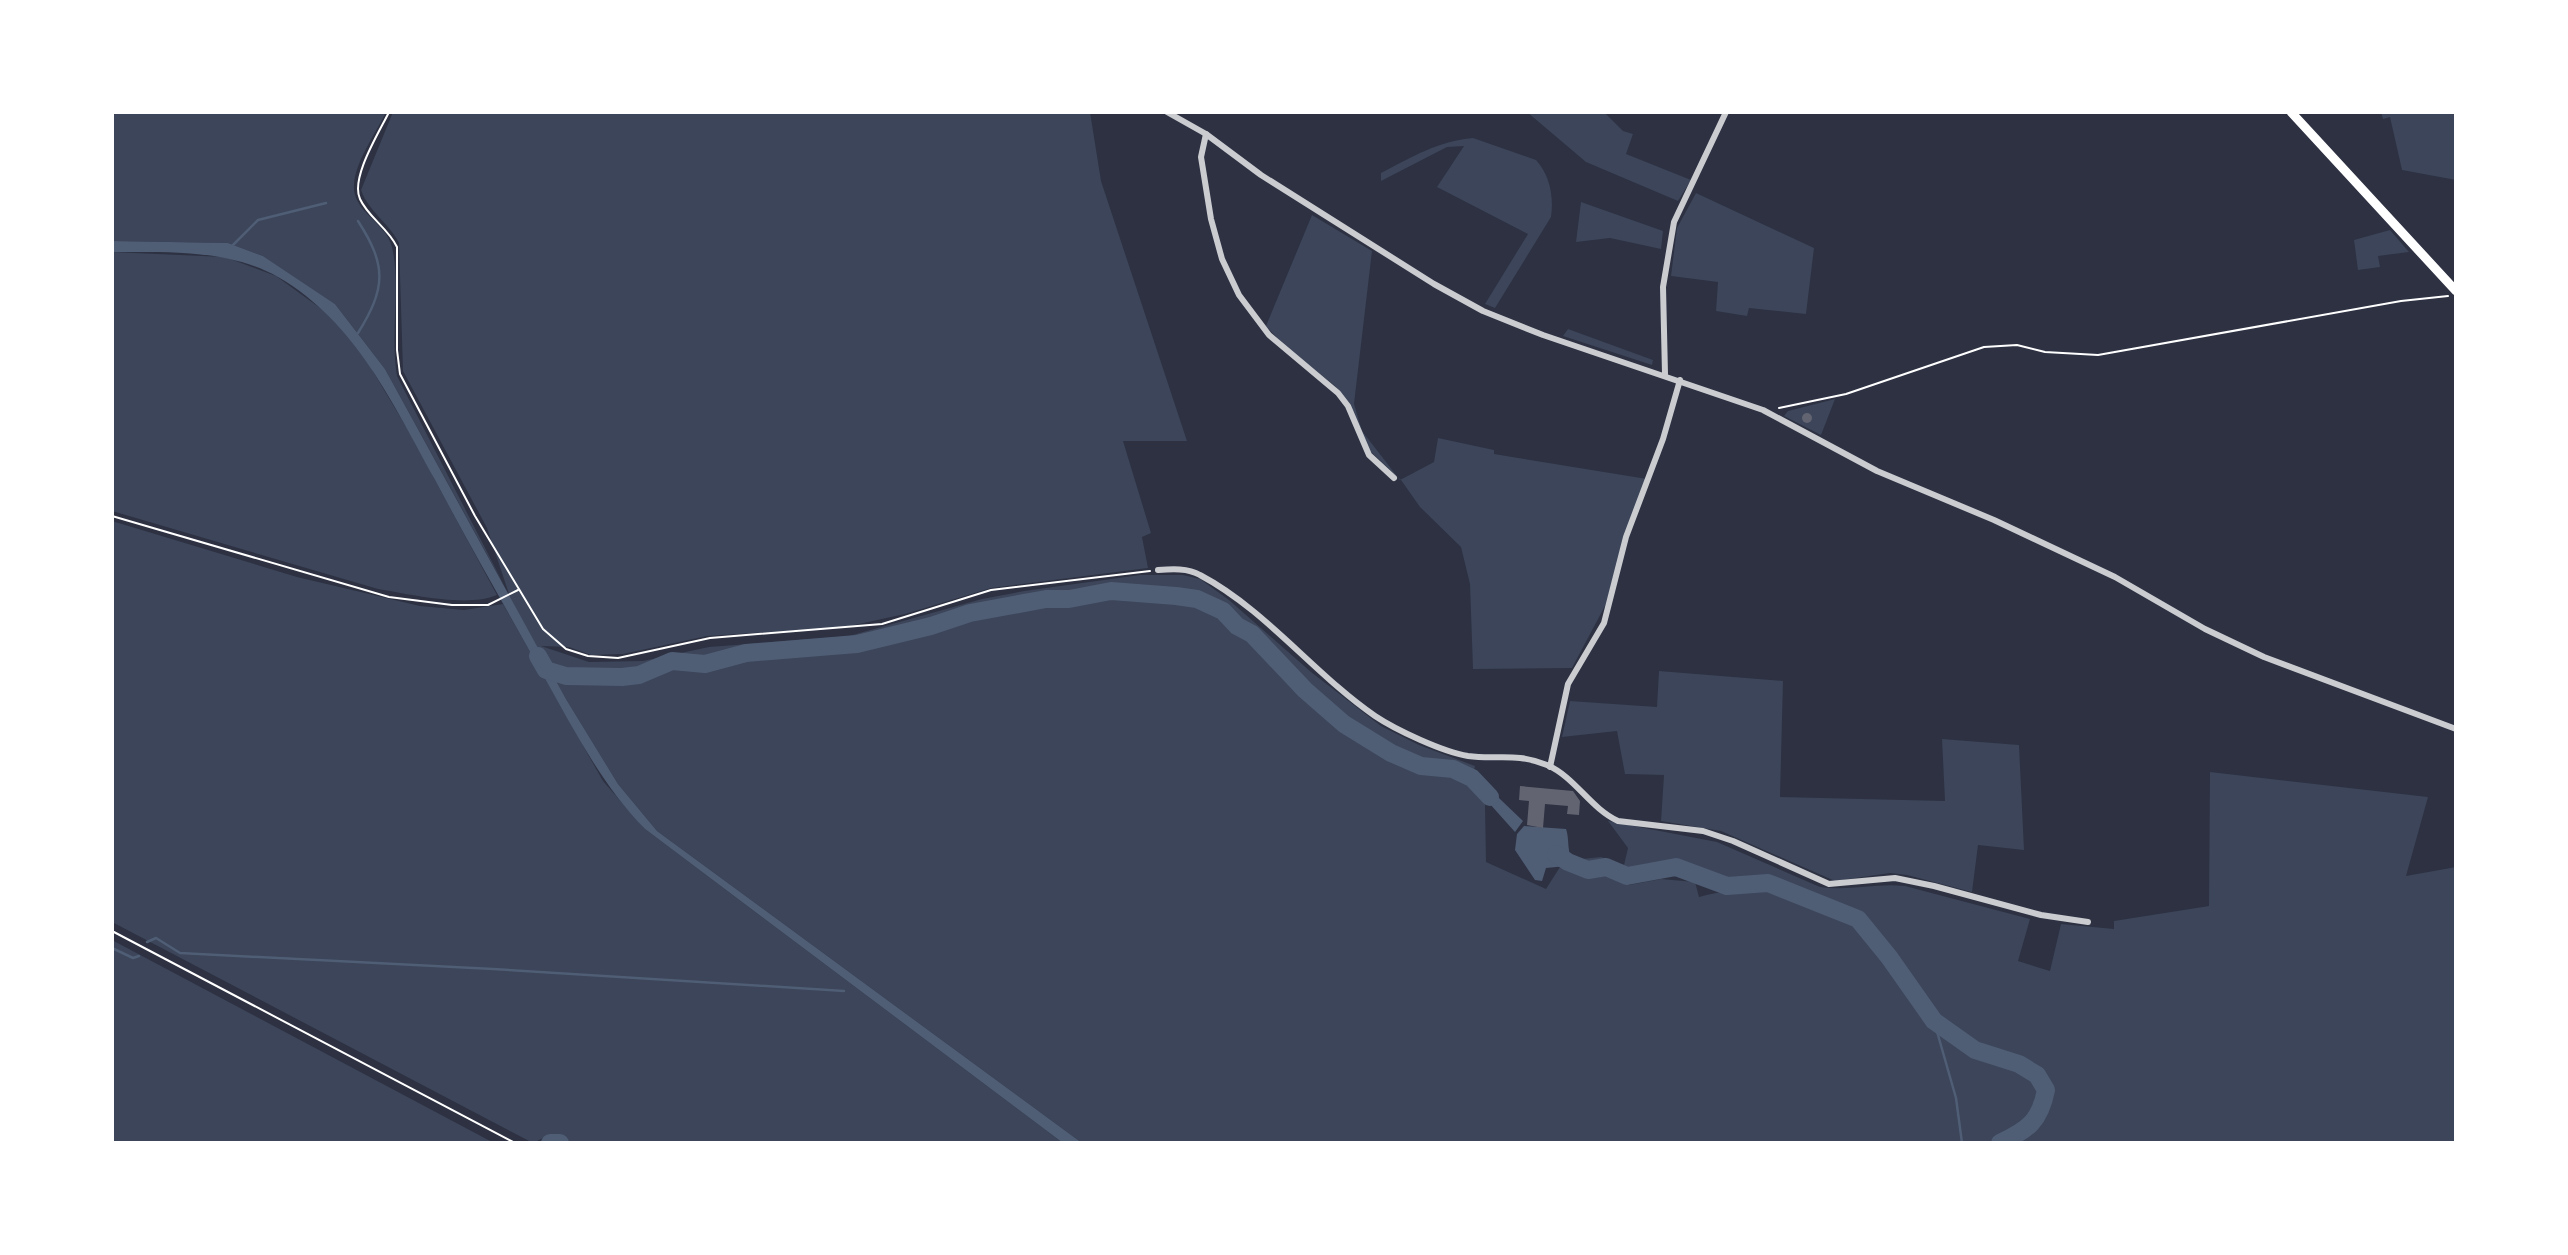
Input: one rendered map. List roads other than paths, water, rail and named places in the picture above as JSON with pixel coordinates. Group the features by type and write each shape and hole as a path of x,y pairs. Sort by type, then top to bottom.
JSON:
{"main road":[{"path":"2291,112 2456,293"}],"street":[{"path":"1167,112 1182,116 1261,175 1483,311 1543,335 1665,374 1763,410 1877,471 1994,520 2115,577 2205,629 2264,657 2456,729"},
{"path":"1665,374 1663,286 1674,222 1726,112"},
{"path":"1206,134 1201,157 1212,219 1222,259 1239,295 1269,335 1338,393 1348,406 1369,456 1394,478"},
{"path":"1550,766 1568,684 1604,624 1626,537 1663,439 1680,380"},
{"path":"1158,569 1199,574 1270,627 1320,673 1377,717 1469,756 1512,755 1550,766 1605,815 1618,821 1703,831 1829,884 1895,878 2040,915 2088,922"}],"waterway":[{"path":"231,247 258,220 326,203"},
{"path":"358,221 374,251 379,277 374,303 358,333"},
{"path":"538,656 546,670 566,676 622,677 639,675 672,661 705,664 746,653 857,644 931,626 970,613 1046,599 1069,599 1111,591 1197,599 1223,611 1237,626 1252,634 1305,690 1344,724 1391,753 1421,766 1453,769 1472,778 1490,797"},
{"path":"1556,854 1588,870 1606,867 1627,876 1676,867 1727,886 1768,883 1858,919 1889,957 1934,1021 1975,1050 2019,1064 2037,1075 2046,1090 2040,1110 2025,1129 2000,1143"},
{"path":"147,942 156,938 180,953 844,991"},
{"path":"112,948 133,958 139,956"},
{"path":"1934,1021 1956,1098 1962,1143"},
{"path":"550,1143 560,1143"}]}
